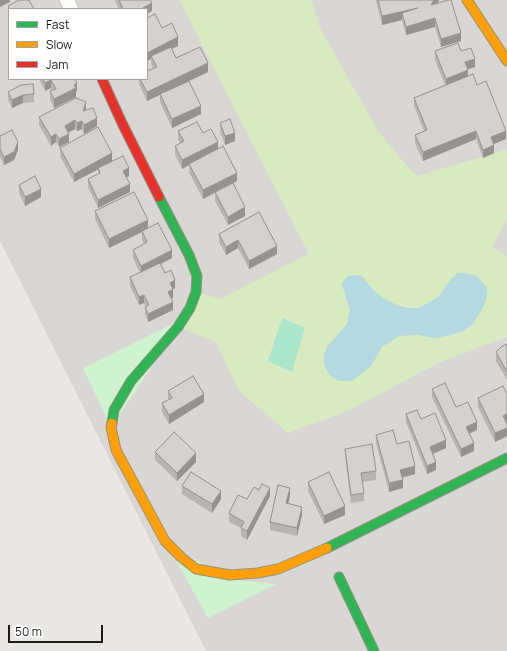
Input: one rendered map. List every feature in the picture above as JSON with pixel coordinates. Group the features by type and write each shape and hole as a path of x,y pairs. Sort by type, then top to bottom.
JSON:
{"street":[{"path":"467,0 507,61"},
{"path":"102,80 122,123 189,254 197,276 196,292 190,308 178,327 131,381 114,410 111,427 116,450 164,540 181,557 196,569 213,573 230,575 258,573 278,569 341,542 507,458"},
{"path":"338,577 374,651"}],"shaded area":[{"path":"0,0 507,0 507,651 206,651 0,241"}],"green space":[{"path":"179,0 312,0 319,26 378,131 417,176 507,149 507,219 492,247 507,256 507,337 440,362 350,410 288,433 239,391 216,342 178,327 196,292 220,299 309,254"},
{"path":"185,318 111,427 83,368"},
{"path":"282,318 305,328 292,372 268,361"},
{"path":"165,541 202,564 243,581 276,584 208,618"}],"water":[{"path":"458,273 466,273 477,276 487,288 487,298 473,324 461,332 447,336 434,338 418,335 399,336 382,347 371,366 352,381 339,381 330,376 324,365 324,355 327,347 347,324 350,310 342,285 346,277 354,275 362,276 372,289 385,299 399,306 419,308 438,297 451,279"}],"building":[{"path":"19,0 29,0 33,8 9,8 8,6"},
{"path":"119,0 150,0 152,3 143,8 123,8"},
{"path":"378,0 434,0 431,5 451,0 461,33 441,39 435,18 406,27 402,13 418,8 382,16"},
{"path":"155,14 162,28 172,23 178,37 148,52 148,18"},
{"path":"458,43 461,51 471,48 475,59 465,62 468,70 446,79 435,51"},
{"path":"171,47 176,58 200,47 208,63 147,92 141,80 148,80 148,71 157,67 151,56"},
{"path":"473,74 477,85 486,81 506,131 491,137 494,145 483,150 476,131 423,152 415,135 427,130 414,98"},
{"path":"44,80 51,80 45,83"},
{"path":"51,80 76,80 77,83 74,85 76,88 54,99 50,91 56,89"},
{"path":"189,81 201,106 172,119 160,94"},
{"path":"33,84 34,94 23,95 12,100 8,92 21,85"},
{"path":"76,98 86,102 83,111 93,108 97,118 84,125 82,121 77,123 75,120 65,126 69,134 59,139 56,134 51,137 39,117"},
{"path":"230,119 235,133 225,136 220,123"},
{"path":"197,122 203,133 211,129 218,142 182,160 175,146 184,141 178,131"},
{"path":"98,127 112,153 74,174 60,148"},
{"path":"12,130 18,142 14,152 4,157 0,149 0,136"},
{"path":"223,146 237,173 203,190 189,164"},
{"path":"123,156 129,168 123,171 130,184 98,200 88,179 100,173 98,168"},
{"path":"35,176 41,189 25,197 19,185"},
{"path":"233,183 245,207 228,217 215,192"},
{"path":"134,192 148,220 109,239 95,211"},
{"path":"259,212 277,246 249,261 238,240 226,247 219,234"},
{"path":"158,223 172,250 141,266 133,250 147,242 142,231"},
{"path":"160,263 165,273 171,270 175,280 170,283 173,289 168,292 173,302 148,314 145,307 149,305 144,295 139,297 130,277"},
{"path":"507,344 507,372 496,352"},
{"path":"193,376 204,394 169,415 162,403 172,398 168,391"},
{"path":"445,383 456,407 468,402 477,422 466,427 474,443 461,449 432,389"},
{"path":"503,386 507,394 507,414 503,416 507,424 507,428 495,433 478,398"},
{"path":"417,410 421,419 435,413 446,440 430,447 436,462 427,466 406,414"},
{"path":"393,430 397,444 409,441 415,466 400,470 403,480 389,483 376,435"},
{"path":"174,432 196,453 177,473 155,452"},
{"path":"372,444 376,471 361,473 364,493 351,495 345,449"},
{"path":"191,472 221,491 212,504 182,486"},
{"path":"329,472 345,506 324,516 308,482"},
{"path":"262,484 270,488 247,531 241,528 244,522 229,513 238,495 247,499 254,487 259,490"},
{"path":"278,485 290,488 286,503 302,507 297,528 270,522"}],"traffic: fast":[{"path":"112,423 114,410 131,381 178,327 190,308 196,292 197,276 189,255 159,197"},
{"path":"327,548 507,458"},
{"path":"339,577 374,651"}],"traffic: slow":[{"path":"467,0 507,61"},
{"path":"112,423 111,427 116,450 165,541 196,569 230,575 258,573 278,569 327,548"}],"traffic: jam":[{"path":"102,80 159,197"}]}
